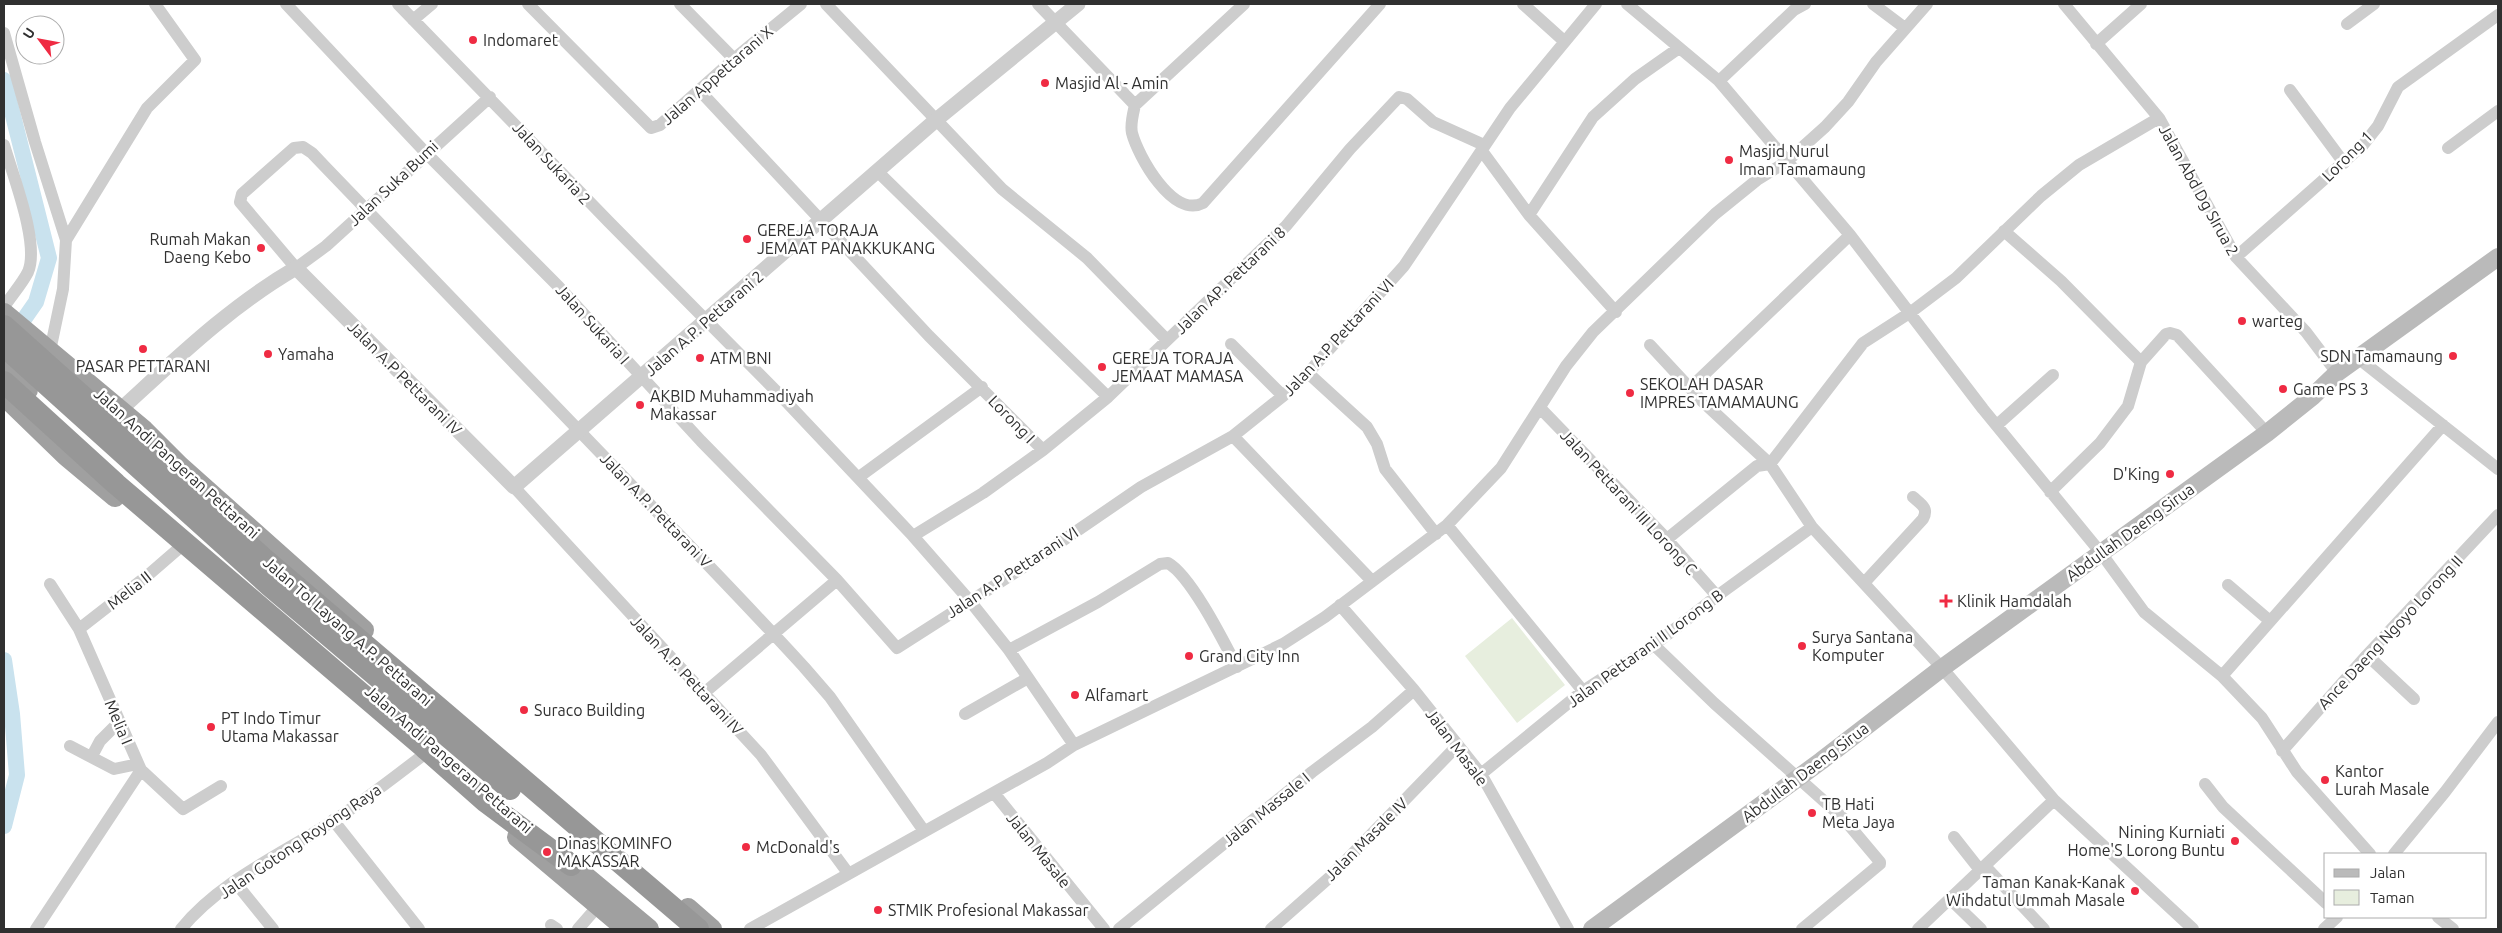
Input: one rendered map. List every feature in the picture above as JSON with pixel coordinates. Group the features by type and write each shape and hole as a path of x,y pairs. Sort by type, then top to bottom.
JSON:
{"highway":[{"name":"Jalan Andi Pangeran Pettarani","path":"4,315 120,410 419,680 712,929"},
{"name":"Jalan Tol Layang A.P. Pettarani","path":"4,315 262,557 698,929"},
{"name":"Jalan Tol Layang A.P. Pettarani","path":"4,346 269,585 675,929"},
{"name":"Jalan Andi Pangeran Pettarani","path":"6,376 571,865 649,929"},
{"path":"6,376 116,484 424,753 571,865"},
{"name":"Jalan Andi Pangeran Pettarani","path":"4,396 66,456 424,753 626,929"}],"main road":[{"name":"Abdullah Daeng Sirua","path":"1592,929 1799,778 1942,668 2267,433 2312,397 2337,373 2498,257"}],"street":[{"path":"66,240 154,98 195,60 155,4"},
{"name":"Jalan Sukaria I","path":"286,4 426,153 559,287 641,377 837,580 897,648"},
{"name":"Jalan Sukaria 2","path":"398,4 490,97 608,222 859,477 913,536 970,601 1008,650 1074,745"},
{"path":"413,20 432,4"},
{"name":"Jalan Appettarani X","path":"528,4 648,127 655,128 734,58 801,4"},
{"path":"680,4 734,58"},
{"path":"826,4 1002,189 1087,258 1167,340"},
{"path":"1038,4 1135,106"},
{"name":"Jalan A.P. Pettarani 2","path":"514,487 822,222 936,120 1078,4"},
{"path":"1244,4 1135,106 1132,130 1141,154 1156,179 1178,200 1192,207 1203,203 1380,4"},
{"path":"1524,4 1564,41"},
{"name":"Jalan A.P Pettarani VI","path":"897,648 1141,487 1233,436 1283,396 1308,372 1404,266 1510,108 1596,4"},
{"path":"1627,4 1719,81 1850,235 1997,425 2101,553 2144,612 2222,676 2262,718 2275,735 2282,751 2297,772 2369,853"},
{"path":"1719,81 1794,10 1805,4"},
{"path":"1873,4 1904,28"},
{"path":"750,929 994,793 1074,745 1289,641 1436,534 1502,468 1541,409 1566,366 1593,332 1716,214 1757,180 1786,162 1848,102 1876,62 1904,28 1928,4"},
{"name":"Jalan Abd Dg SIrua 2","path":"2064,4 2159,118 2236,257 2306,332 2337,373"},
{"path":"2096,44 2141,4"},
{"path":"2346,24 2374,4"},
{"name":"Lorong 1","path":"2236,257 2363,145 2378,126 2398,87 2498,15"},
{"path":"4,33 35,142 66,240 62,288 47,349"},
{"path":"1529,215 1593,117 1635,79 1679,48"},
{"name":"Lorong I","path":"700,90 822,222 1043,450"},
{"path":"2290,90 2344,163"},
{"name":"Jalan Suka Bumi","path":"296,268 326,246 365,208 490,97"},
{"name":"Jalan AP. Pettarani 8","path":"913,536 982,493 1043,450 1108,397 1286,226 1350,149 1400,98 1407,98 1434,122 1483,148"},
{"path":"2448,148 2498,111"},
{"path":"1666,540 1757,466 1770,464 1856,349 1956,278 2004,231 2078,165 2159,118"},
{"path":"4,145 22,204 32,254 27,273 4,315"},
{"name":"Jalan A.P. Pettarani V","path":"296,268 240,200 242,194 294,148 301,147 312,153 775,634 830,697 924,831"},
{"path":"1483,148 1529,215 1616,312"},
{"path":"877,171 1108,397"},
{"path":"2004,231 2061,281 2141,362"},
{"path":"1690,388 1850,235"},
{"path":"120,410 202,334 237,306 296,268"},
{"name":"Jalan A.P Pettarani IV","path":"296,268 514,487"},
{"path":"2050,492 2088,456 2128,406 2141,362 2166,334 2174,333 2267,433"},
{"path":"1231,344 1283,396"},
{"path":"1650,346 1690,388 1770,464 1812,527 1942,668 2054,800 2193,929"},
{"path":"2358,358 2498,469"},
{"path":"1308,372 1367,427 1377,444 1385,469 1436,534"},
{"path":"1997,425 2053,375"},
{"path":"859,477 982,387"},
{"name":"Jalan Pettarani III Lorong C","path":"1541,409 1717,596"},
{"path":"2222,676 2443,425"},
{"path":"1233,436 1372,580"},
{"name":"Jalan A.P. Pettarani IV","path":"514,487 761,755 848,873"},
{"path":"1864,583 1923,519 1925,508 1913,497"},
{"name":"Ance Daeng Ngoyo Lorong II","path":"2282,751 2366,655 2498,515"},
{"path":"1447,525 1583,691"},
{"name":"Jalan Pettarani II Lorong B","path":"1482,774 1583,691 1654,645 1717,596 1812,527"},
{"name":"Melia II","path":"79,629 177,550"},
{"path":"1008,650 1098,602 1160,564 1168,563 1196,596 1216,626 1236,667"},
{"path":"704,693 837,580"},
{"name":"Melia I","path":"50,584 79,629 139,767 184,809 221,786"},
{"path":"2228,585 2270,621"},
{"name":"Jalan Masale","path":"1340,605 1414,690 1482,774 1568,929"},
{"path":"1654,645 1714,703 1843,818 1880,863 1846,894 1802,929"},
{"path":"2366,655 2414,699"},
{"path":"965,714 1028,678"},
{"name":"Jalan Massale I","path":"1119,929 1312,772 1372,727 1414,690"},
{"path":"92,756 100,741 119,722"},
{"path":"2395,853 2446,792 2498,722"},
{"path":"70,746 114,769 139,767"},
{"name":"Jalan Masale IV","path":"1271,929 1330,877 1458,746"},
{"name":"Jalan Gotong Royong Raya","path":"181,929 200,910 235,882 334,820 424,753"},
{"path":"36,929 139,767"},
{"path":"2205,784 2223,807 2324,901"},
{"name":"Jalan Masale","path":"994,793 1104,929"},
{"path":"1918,929 2054,800"},
{"path":"334,820 419,929"},
{"path":"1954,837 2044,929"},
{"path":"235,882 273,929"},
{"path":"1950,899 1981,929"},
{"path":"578,929 598,906"},
{"path":"2324,929 2336,918"},
{"path":"2439,918 2453,929"}],"green space":[{"path":"1512,618 1565,685 1517,723 1465,656"}],"waterway":[{"path":"4,80 49,258 36,302 13,335"},
{"path":"4,660 12,714 17,775 4,826"}],"place":[{"name":"Indomaret","path":"473,40"},
{"name":"Masjid Al - Amin","path":"1045,83"},
{"name":"Masjid Nurul Iman Tamamaung","path":"1729,160"},
{"name":"GEREJA TORAJA JEMAAT PANAKKUKANG","path":"747,239"},
{"name":"Rumah Makan Daeng Kebo","path":"261,248"},
{"name":"warteg","path":"2242,321"},
{"name":"PASAR PETTARANI","path":"143,349"},
{"name":"Yamaha","path":"268,354"},
{"name":"SDN Tamamaung","path":"2453,356"},
{"name":"ATM BNI","path":"700,358"},
{"name":"GEREJA TORAJA JEMAAT MAMASA","path":"1102,367"},
{"name":"Game PS 3","path":"2283,389"},
{"name":"SEKOLAH DASAR IMPRES TAMAMAUNG","path":"1630,393"},
{"name":"AKBID Muhammadiyah Makassar","path":"640,405"},
{"name":"D'King","path":"2170,474"},
{"name":"Klinik Hamdalah","path":"1946,601"},
{"name":"Surya Santana Komputer","path":"1802,646"},
{"name":"Grand City Inn","path":"1189,656"},
{"name":"Alfamart","path":"1075,695"},
{"name":"Suraco Building","path":"524,710"},
{"name":"PT Indo Timur Utama Makassar","path":"211,727"},
{"name":"Kantor Lurah Masale","path":"2325,780"},
{"name":"TB Hati Meta Jaya","path":"1812,813"},
{"name":"Nining Kurniati Home'S Lorong Buntu","path":"2235,841"},
{"name":"McDonald's","path":"746,847"},
{"name":"Dinas KOMINFO MAKASSAR","path":"547,852"},
{"name":"Taman Kanak-Kanak Wihdatul Ummah Masale","path":"2135,891"},
{"name":"STMIK Profesional Makassar","path":"878,910"}]}
